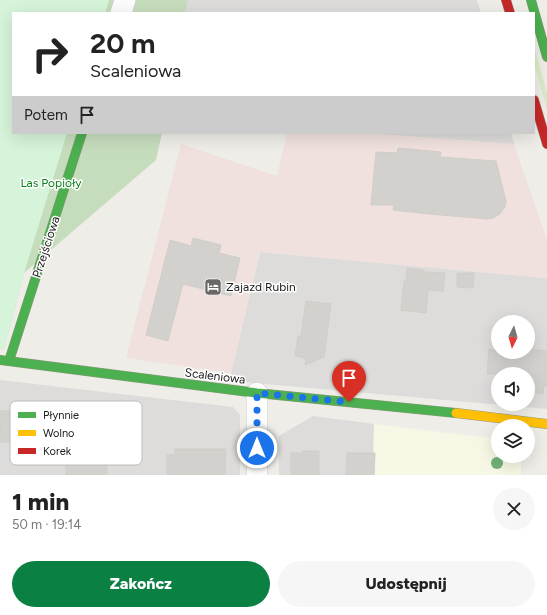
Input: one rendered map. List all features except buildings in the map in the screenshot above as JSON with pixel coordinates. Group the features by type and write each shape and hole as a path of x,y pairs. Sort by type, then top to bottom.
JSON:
{"street":[{"path":"121,12 125,0"},
{"path":"506,0 510,12"},
{"path":"531,0 534,12"},
{"path":"535,14 547,57"},
{"path":"535,103 547,144"},
{"name":"Przejściowa","path":"5,361 82,134"},
{"name":"Scaleniowa","path":"5,361 257,393 471,414 547,424"},
{"path":"257,393 257,475"}],"shaded area":[{"path":"148,0 477,0 481,12 143,12"},
{"path":"287,134 376,134 514,144 547,240 547,278 260,252 266,225 231,373 126,358 181,144 277,176"},
{"path":"376,134 511,134 514,144"},
{"path":"260,252 547,278 547,409 535,408 535,367 491,367 491,404 232,381 231,373"},
{"path":"0,380 233,407 240,415 240,475 0,475"},
{"path":"313,416 374,424 373,475 279,475 279,436"},
{"path":"374,424 491,438 491,463 521,463 521,475 373,475"}],"green space":[{"name":"Las Popioły","path":"0,0 188,0 185,12 12,12 12,134 162,134 156,160 24,273 4,349 0,348"},
{"path":"0,0 109,0 105,12 12,12 12,134 67,134 24,273 4,349 0,348"},
{"path":"535,50 547,93 547,110 535,67"}],"traffic: fast":[{"path":"531,0 534,12"},
{"path":"535,14 547,57"},
{"path":"9,361 82,134"},
{"path":"0,360 257,393 456,413"}],"traffic: slow":[{"path":"456,413 547,424"}],"traffic: jam":[{"path":"506,0 510,12"},
{"path":"535,103 547,144"}],"place":[{"name":"Zajazd Rubin","path":"213,287"}],"route":[{"path":"257,448 257,393 349,402"}]}
